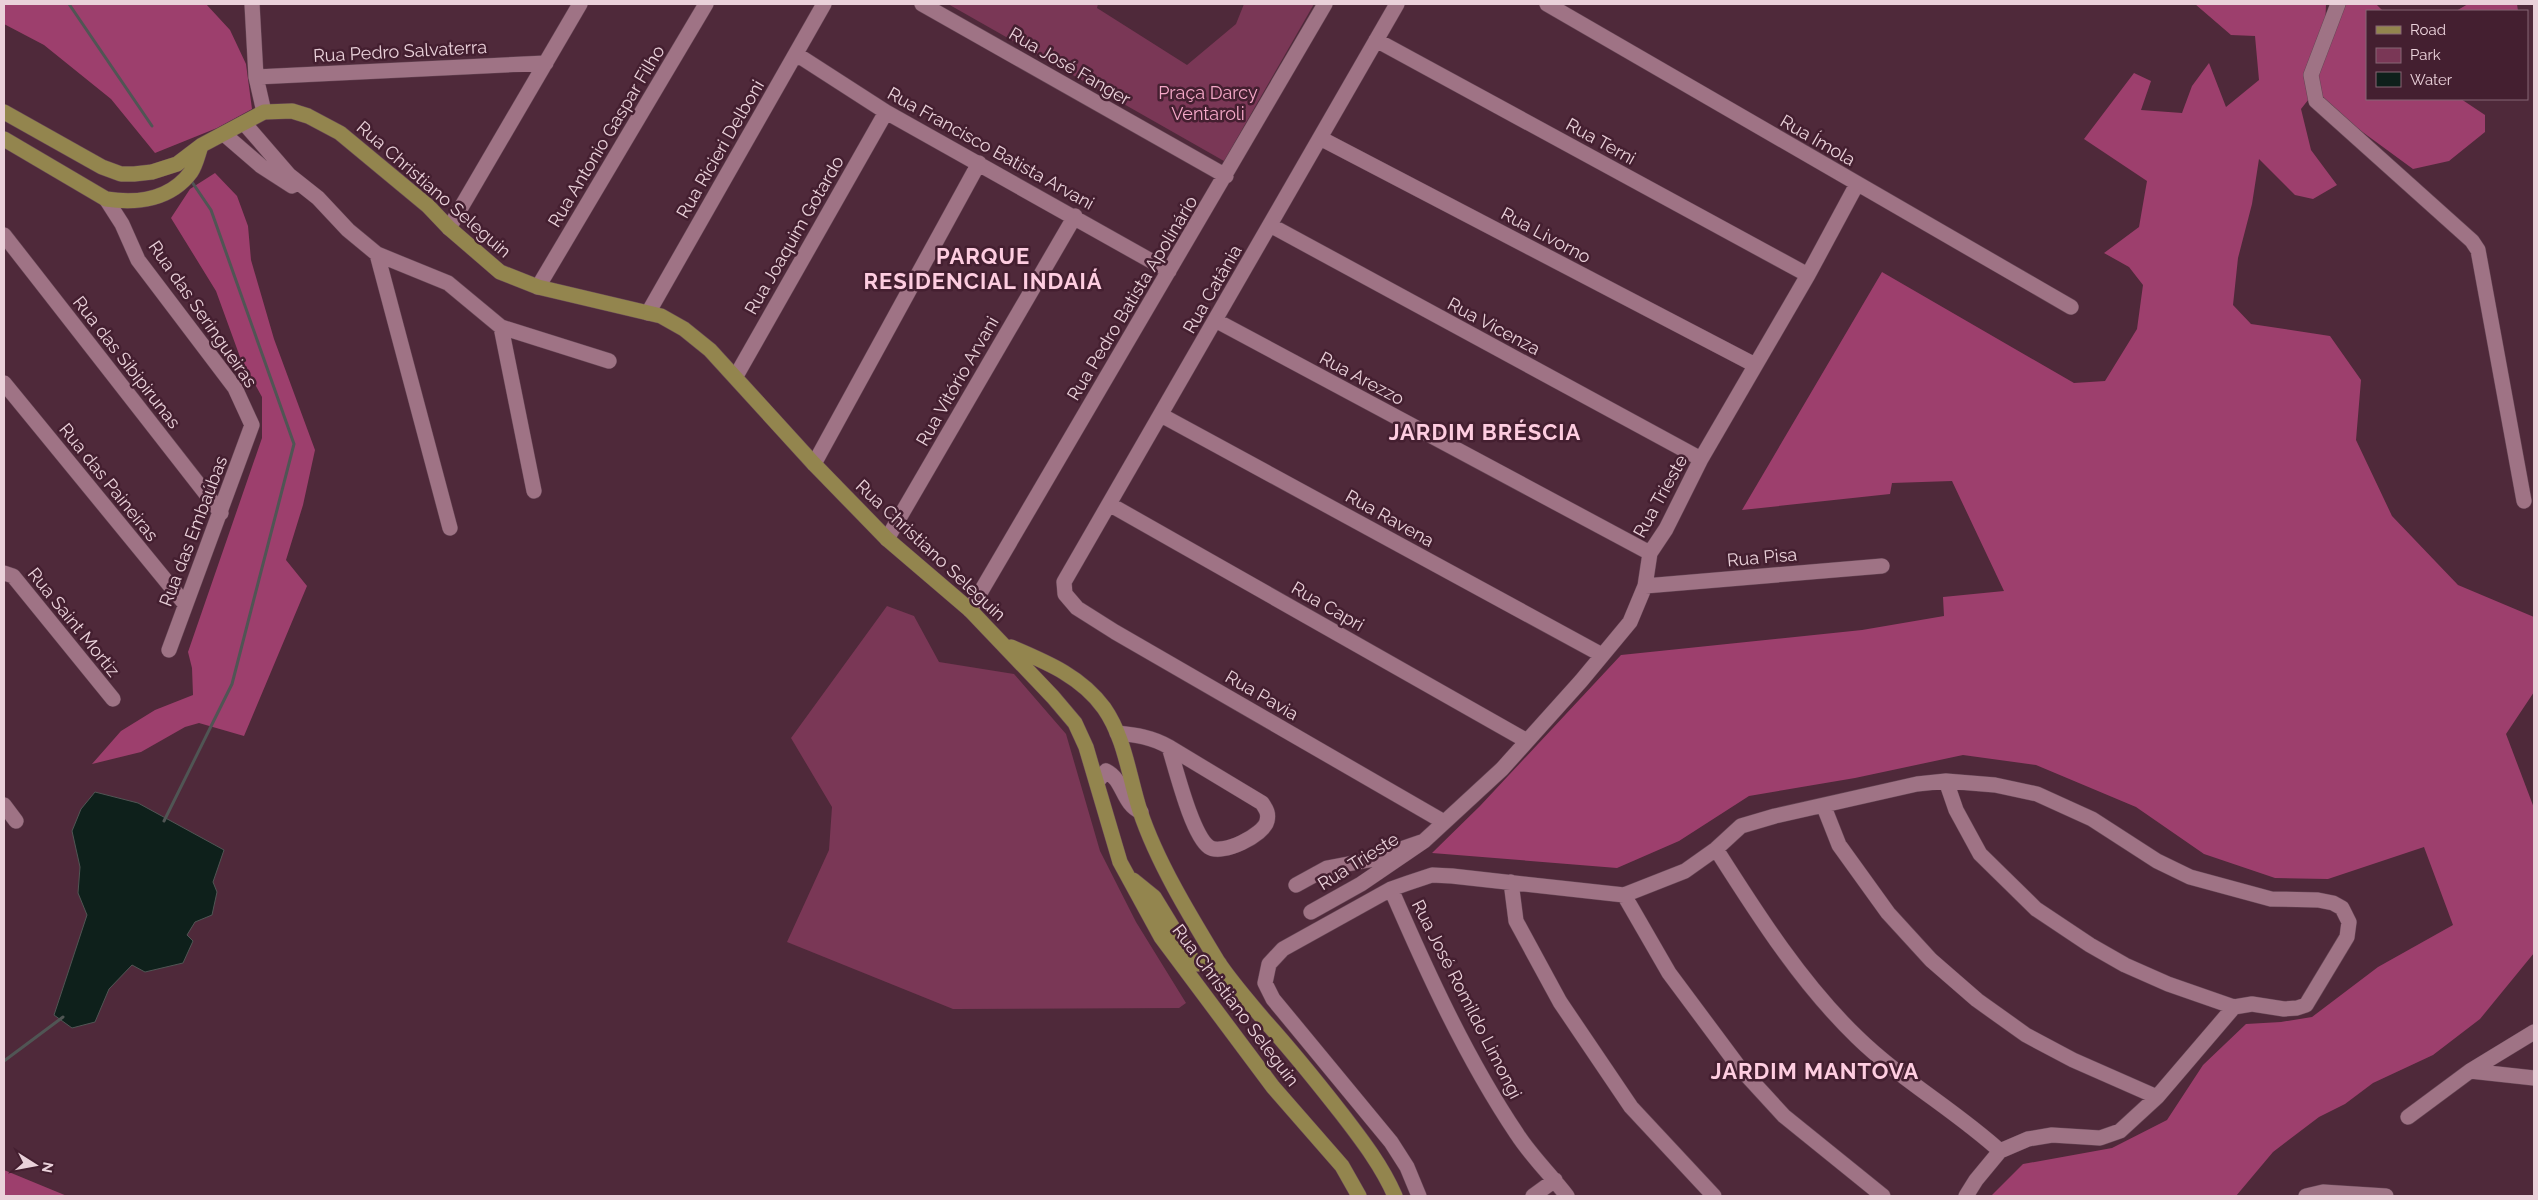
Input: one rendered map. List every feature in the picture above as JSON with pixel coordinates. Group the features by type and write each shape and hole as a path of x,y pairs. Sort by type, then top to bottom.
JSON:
{"main road":[{"name":"Rua Christiano Seleguin","path":"4,112 102,167 121,174 134,174 168,168 177,164 202,145 264,112 292,111 326,124 428,206 449,228 500,272 538,287 660,316 684,329 710,350 736,376 814,464 887,539 970,610 1005,645 1074,723 1097,782 1120,862 1174,958 1273,1087 1342,1166 1359,1196"},
{"path":"4,138 106,199 119,201 155,198 175,188 192,171 202,145"},
{"path":"168,168 176,177 175,188"},
{"path":"1005,645 1055,666 1073,677 1105,709 1117,733 1141,812 1180,894 1219,963 1305,1067 1363,1142 1388,1179 1395,1196"},
{"path":"1128,876 1154,897 1195,964 1219,963"}],"street":[{"path":"252,4 256,77 264,112"},
{"path":"449,228 580,4"},
{"name":"Rua Antonio Gaspar Filho","path":"538,287 706,4"},
{"name":"Rua Ricieri Delboni","path":"648,313 824,4"},
{"name":"Rua José Fanger","path":"922,4 1226,176"},
{"name":"Rua Pedro Batista Apolinário","path":"970,610 1226,176 1325,4"},
{"name":"Rua Catânia","path":"1065,594 1064,582 1397,4"},
{"name":"Rua Ímola","path":"1547,4 2071,307"},
{"path":"2338,4 2312,75 2316,101 2472,241 2478,250 2524,501"},
{"name":"Rua Terni","path":"1376,40 1808,275"},
{"name":"Rua Francisco Batista Arvani","path":"796,54 886,112 1075,216 1169,271"},
{"name":"Rua Pedro Salvaterra","path":"256,77 546,63"},
{"name":"Rua Joaquim Gotardo","path":"736,376 886,112"},
{"path":"244,123 289,175 318,198 348,230 377,254 448,283 501,327 609,361"},
{"path":"224,134 261,166 284,182 318,198"},
{"name":"Rua Livorno","path":"1320,138 1755,365"},
{"path":"814,464 979,163"},
{"name":"Rua Trieste","path":"1312,912 1361,884 1424,841 1502,769 1630,622 1645,586 1650,553 1666,530 1701,459 1808,275 1857,184"},
{"name":"Rua das Seringueiras","path":"106,199 122,224 138,260 235,388 252,425"},
{"name":"Rua Vitório Arvani","path":"887,539 1075,216"},
{"name":"Rua Vicenza","path":"1270,225 1701,459"},
{"name":"Rua das Sibipirunas","path":"4,235 222,513"},
{"path":"377,254 450,528"},
{"name":"Rua Arezzo","path":"1215,320 1650,553"},
{"path":"501,327 534,491"},
{"name":"Rua das Paineiras","path":"5,388 185,604"},
{"name":"Rua Ravena","path":"1161,414 1602,655"},
{"name":"Rua das Embaúbas","path":"169,650 185,604 222,513 252,425"},
{"name":"Rua Capri","path":"1109,504 1527,741"},
{"name":"Rua Pisa","path":"1645,586 1882,566"},
{"name":"Rua Saint Mortiz","path":"4,573 13,576 113,700"},
{"name":"Rua Pavia","path":"1065,594 1077,608 1115,632 1444,822"},
{"path":"1117,733 1143,736 1169,747 1262,803 1268,813 1267,822 1261,831 1228,849 1210,848 1202,839 1189,809 1169,747"},
{"path":"1182,788 1185,778 1196,764"},
{"path":"1097,782 1106,771 1112,774 1131,808 1141,812"},
{"path":"1419,1196 1407,1167 1391,1142 1274,999 1265,983 1269,964 1283,949 1391,889 1432,875 1624,895 1685,871 1716,850 1741,826 1775,816 1824,807 1917,784 1946,781 1995,785 2037,794 2092,819 2150,857 2190,877 2271,900 2318,900 2333,903 2342,908 2348,922 2347,937 2306,1005 2297,1008 2284,1009 2252,1004 2234,1006 2168,984 2125,965 2036,909 1980,854 1956,810 1946,781"},
{"path":"4,805 16,821"},
{"path":"1824,807 1839,845 1888,913 1938,966 1978,1000 2026,1035 2072,1060 2156,1097"},
{"name":"Rua Trieste","path":"1296,885 1327,868 1368,860 1424,841"},
{"path":"1716,850 1750,903 1818,997 1858,1039 1897,1072 1982,1134 2000,1151"},
{"path":"1511,882 1516,921 1560,1002 1631,1107 1714,1196"},
{"name":"Rua José Romildo Limongi","path":"1391,889 1423,961 1473,1060 1517,1135 1567,1196"},
{"path":"1624,895 1669,973 1739,1067 1784,1116 1883,1196"},
{"path":"1966,1196 1976,1180 2000,1151 2028,1139 2052,1135 2100,1138 2120,1132 2156,1097 2234,1006"},
{"path":"2408,1117 2470,1071 2534,1032"},
{"path":"2470,1071 2534,1078"},
{"path":"1533,1196 1555,1180"},
{"path":"2306,1196 2323,1192 2386,1196"}],"green space":[{"name":"Praça Darcy Ventaroli","path":"948,4 1098,4 1097,8 1187,65 1236,24 1244,4 1314,4 1224,161"},
{"path":"887,606 914,616 939,662 1014,674 1066,734 1100,851 1136,922 1186,1003 1179,1008 953,1009 787,942 829,850 832,807 791,738"}],"shaded area":[{"path":"4,4 206,4 230,30 246,64 252,109 217,128 155,153 111,99 44,45 4,24"},
{"path":"2195,4 2326,4 2325,31 2342,4 2376,4 2382,10 2366,10 2366,100 2462,100 2485,115 2485,132 2449,161 2413,169 2312,95 2301,109 2311,150 2337,185 2313,199 2295,195 2259,159 2252,204 2238,258 2233,305 2251,324 2330,336 2361,380 2356,440 2392,516 2458,585 2534,617 2534,692 2506,734 2534,808 2534,953 2480,1019 2433,1055 2373,1083 2345,1104 2319,1117 2273,1152 2236,1196 1991,1196 2023,1164 2112,1148 2167,1120 2203,1065 2246,1024 2281,1022 2312,1017 2378,967 2453,925 2424,847 2328,879 2275,878 2204,854 2136,807 2036,765 1963,755 1855,778 1749,796 1679,841 1617,868 1432,853 1480,806 1621,655 1862,630 1944,616 1943,597 2004,591 1952,481 1892,483 1890,494 1742,510 1882,272 2074,383 2105,381 2137,329 2143,285 2129,267 2104,253 2139,227 2147,181 2084,139 2134,73 2151,81 2141,110 2182,113 2192,86 2209,63 2226,107 2259,80 2255,36 2231,35"},
{"path":"2468,4 2517,4 2518,10 2458,10"},
{"path":"215,173 237,196 248,226 251,260 274,339 315,450 303,505 286,560 307,586 244,736 199,723 185,727 141,752 92,764 121,731 155,710 193,695 192,668 188,652 262,438 262,397 240,357 216,291 171,218 190,189"},
{"path":"4,1170 67,1196 4,1196"}],"water":[{"path":"95,792 138,803 224,850 213,882 217,892 212,915 195,922 187,935 193,941 183,963 145,972 132,965 109,989 95,1022 72,1028 54,1015 87,915 78,893 80,867 72,831 81,809"}],"waterway":[{"path":"69,4 152,126"},
{"path":"164,821 232,684 294,444 211,210 192,182"},
{"path":"4,1061 63,1017"}],"district":[{"name":"PARQUE RESIDENCIAL INDAIÁ","path":"983,268"},
{"name":"JARDIM BRÉSCIA","path":"1485,432"},
{"name":"JARDIM MANTOVA","path":"1815,1071"}]}
